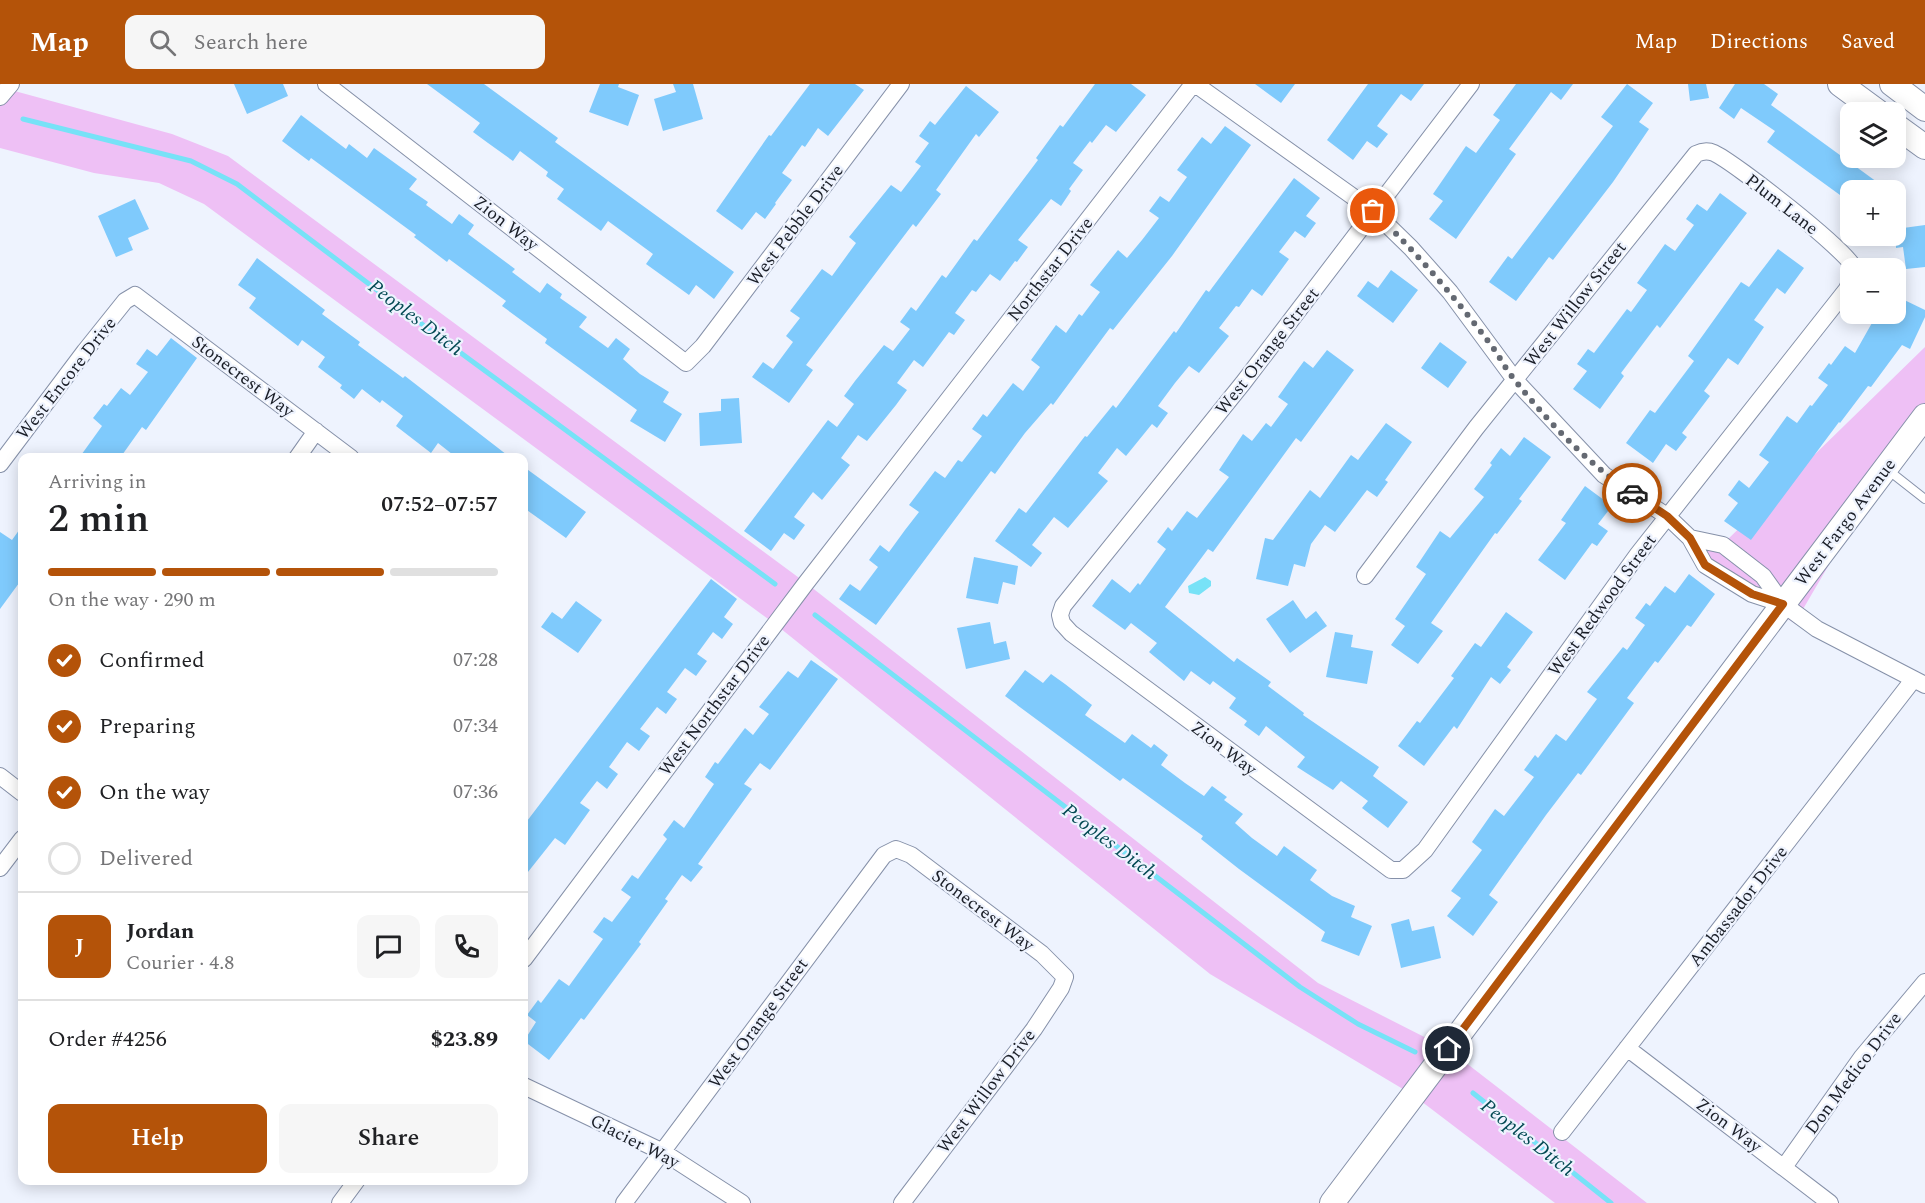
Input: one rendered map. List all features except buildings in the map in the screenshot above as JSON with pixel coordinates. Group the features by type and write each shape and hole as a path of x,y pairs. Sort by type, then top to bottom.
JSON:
{"main road":[{"path":"1840,84 1864,102"},
{"path":"1892,84 1925,109"},
{"path":"1906,133 1925,147"},
{"name":"West Fargo Avenue","path":"1332,1203 1925,416"}],"street":[{"path":"0,97 11,84"},
{"name":"Zion Way","path":"326,84 686,363"},
{"name":"West Pebble Drive","path":"686,363 703,346 901,84"},
{"path":"1194,84 1374,212 1450,292 1515,380 1604,475 1667,516 1690,538 1705,565 1752,594 1783,604"},
{"name":"Northstar Drive","path":"906,453 1194,84"},
{"name":"West Orange Street","path":"1060,615 1063,606 1087,573 1243,383 1471,84"},
{"name":"Plum Lane","path":"1702,151 1714,153 1761,187 1839,249 1844,258"},
{"name":"West Willow Street","path":"1365,576 1515,380 1678,174 1696,154 1702,151"},
{"name":"Stonecrest Way","path":"135,295 345,453"},
{"name":"West Encore Drive","path":"0,464 92,343 126,301 135,295"},
{"name":"West Redwood Street","path":"1397,871 1412,864 1425,850 1667,516 1840,297"},
{"path":"301,453 316,431"},
{"name":"West Northstar Drive","path":"528,954 906,453"},
{"path":"1690,538 1723,545 1763,576 1783,604 1817,629 1919,683"},
{"name":"Zion Way","path":"1060,615 1062,623 1071,633 1375,860 1397,871"},
{"name":"Ambassador Drive","path":"1562,1132 1919,683"},
{"path":"0,776 18,790"},
{"path":"0,868 18,844"},
{"name":"West Orange Street","path":"624,1203 864,881 884,855 896,849"},
{"name":"Stonecrest Way","path":"896,849 911,855 1033,947 1065,977"},
{"name":"West Willow Drive","path":"902,1203 1034,1029 1061,988 1065,977"},
{"name":"Don Medico Drive","path":"1784,1167 1862,1057 1925,982"},
{"name":"Zion Way","path":"1627,1048 1830,1203"},
{"name":"Glacier Way","path":"528,1088 663,1152 742,1203"},
{"path":"340,1203 353,1185"}],"lane":[{"path":"1886,468 1925,499"}],"shaded area":[{"path":"0,87 172,134 228,156 806,583 1318,983 1448,1049 1647,1203 1555,1203 1413,1095 1210,974 775,624 204,204 159,183 94,173 0,148"},
{"path":"1925,347 1925,428 1858,515 1799,616 1817,629 1797,625 1705,565 1690,538 1723,544"}],"water":[{"path":"1205,577 1211,581 1211,586 1199,595 1189,593 1188,586"}],"waterway":[{"name":"Peoples Ditch","path":"23,119 191,161 237,184 435,334 775,584"},
{"name":"Peoples Ditch","path":"815,615 1300,987 1358,1024 1415,1052"},
{"name":"Peoples Ditch","path":"1473,1093 1611,1203"}],"way so far":[{"path":"1373,211 1411,248 1450,292 1490,343 1513,379 1604,475 1632,493"}],"route":[{"path":"1448,1049 1783,604 1752,594 1705,565 1690,538 1667,516 1632,493"}]}
